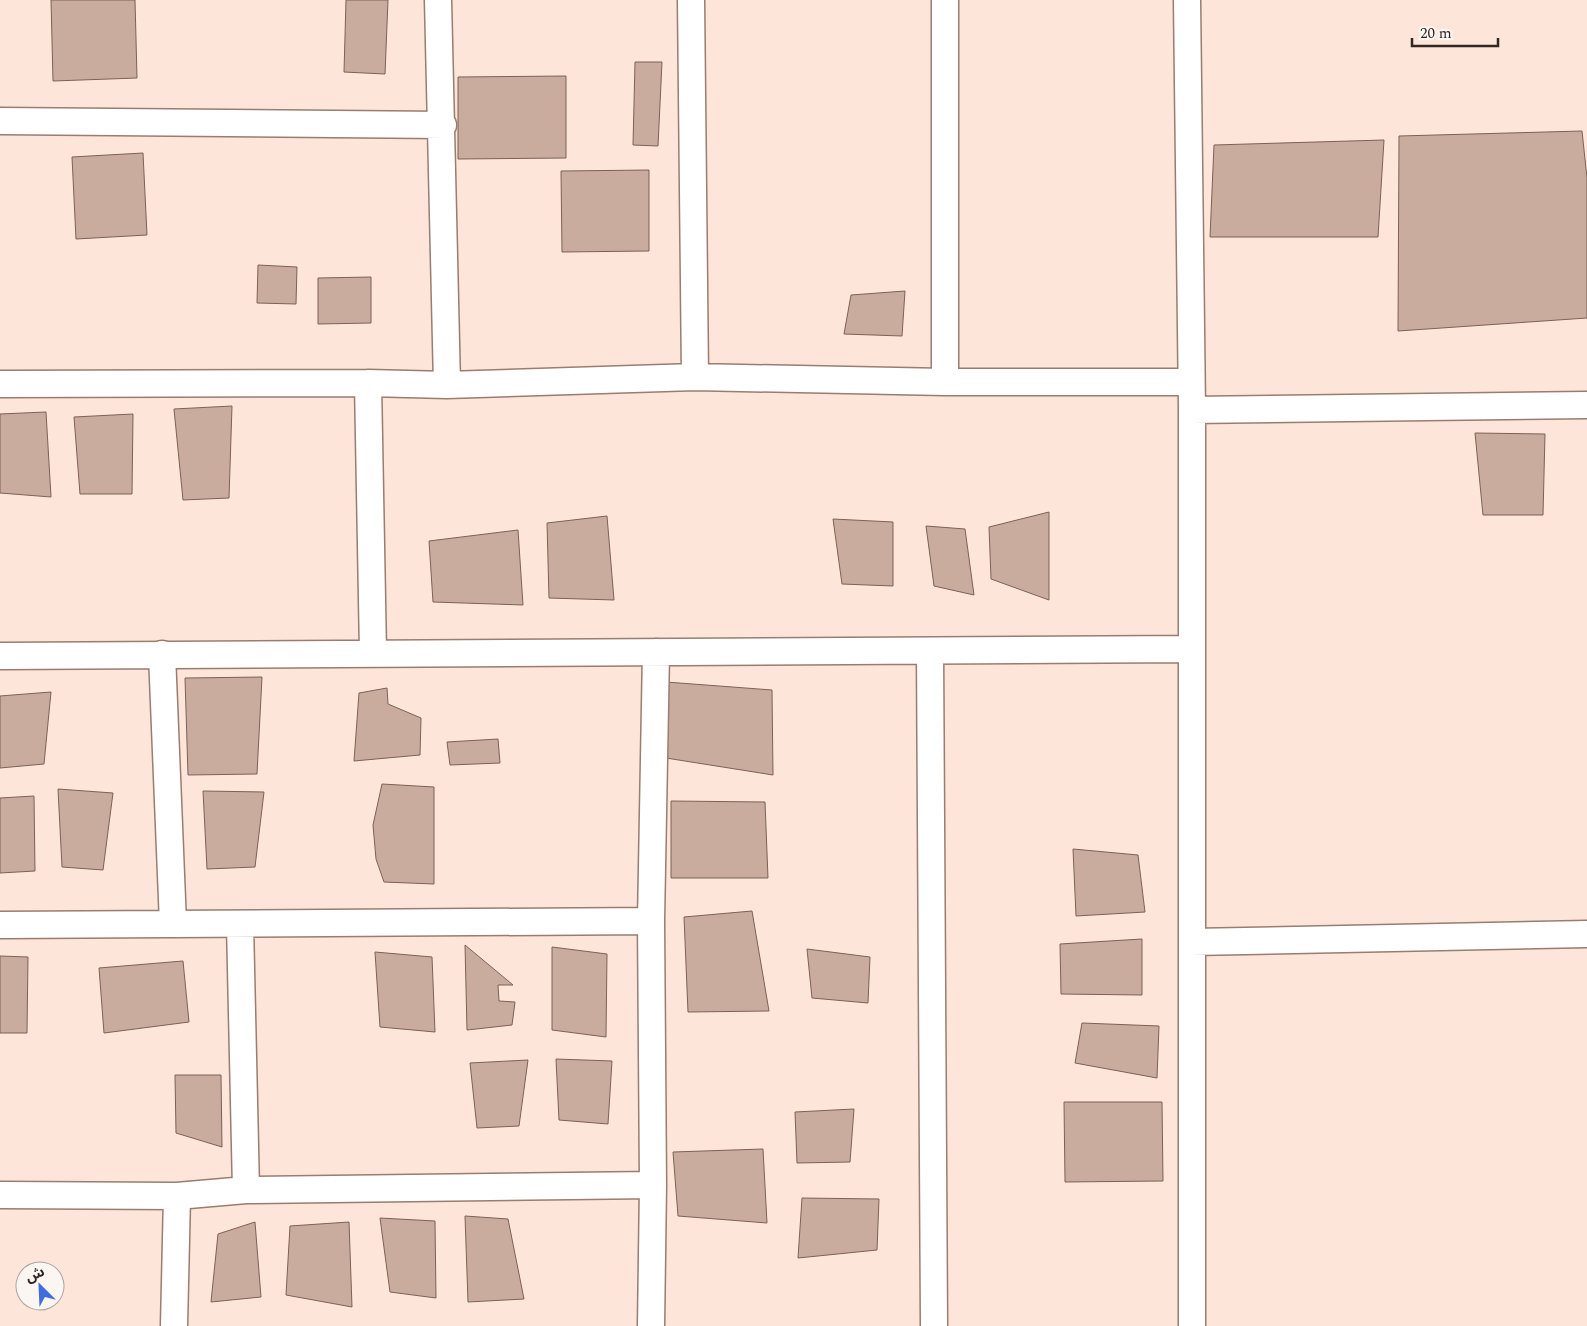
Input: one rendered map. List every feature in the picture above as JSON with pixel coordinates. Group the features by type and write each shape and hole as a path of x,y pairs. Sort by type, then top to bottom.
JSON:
{"street":[{"path":"438,0 443,125 447,385"},
{"path":"691,0 695,377"},
{"path":"945,0 946,382"},
{"path":"1187,0 1192,382 1192,1326"},
{"path":"0,121 443,125"},
{"path":"0,384 368,383 447,385 695,377 946,382 1192,382"},
{"path":"368,383 373,653"},
{"path":"1192,410 1587,405"},
{"path":"0,656 1192,650"},
{"path":"930,651 934,1326"},
{"path":"651,1326 653,1186 652,921 656,652"},
{"path":"162,654 173,924"},
{"path":"0,925 652,921"},
{"path":"240,924 246,1190"},
{"path":"1192,942 1587,934"},
{"path":"0,1195 177,1196 246,1190 653,1186"},
{"path":"174,1326 177,1196"}],"building":[{"path":"51,0 135,0 137,78 53,81"},
{"path":"346,0 388,0 385,74 344,72"},
{"path":"635,62 662,62 658,146 633,145"},
{"path":"566,76 566,158 458,159 458,77"},
{"path":"1582,131 1587,178 1587,318 1398,331 1399,136"},
{"path":"1384,140 1378,237 1210,237 1214,145"},
{"path":"143,153 147,235 76,239 72,157"},
{"path":"649,170 649,251 562,252 561,171"},
{"path":"258,265 297,267 296,304 257,303"},
{"path":"371,277 371,323 318,324 318,278"},
{"path":"905,291 902,336 844,334 851,295"},
{"path":"232,406 229,498 183,500 174,409"},
{"path":"46,412 51,497 0,493 0,414"},
{"path":"133,414 132,494 80,494 74,417"},
{"path":"1475,433 1545,434 1543,515 1483,515"},
{"path":"1049,512 1049,600 991,579 989,527"},
{"path":"607,516 614,600 549,598 547,523"},
{"path":"833,519 893,522 893,586 842,584"},
{"path":"926,526 965,529 974,595 934,586"},
{"path":"518,530 523,605 433,602 429,541"},
{"path":"262,677 257,774 188,775 185,678"},
{"path":"666,682 772,690 773,775 666,758"},
{"path":"387,688 388,704 421,718 420,755 354,761 359,693"},
{"path":"51,692 44,764 0,768 0,696"},
{"path":"498,739 500,763 450,765 447,742"},
{"path":"382,784 434,787 434,884 384,882 376,859 373,825"},
{"path":"58,789 113,793 103,870 62,867"},
{"path":"203,791 264,792 255,867 207,869"},
{"path":"34,796 35,871 0,873 0,798"},
{"path":"671,801 765,802 768,878 671,878"},
{"path":"1073,849 1138,855 1145,912 1076,916"},
{"path":"752,911 769,1011 688,1012 684,917"},
{"path":"1142,939 1142,995 1061,994 1060,944"},
{"path":"465,945 513,985 498,985 499,1001 515,1002 512,1025 467,1030"},
{"path":"552,947 607,954 606,1037 552,1030"},
{"path":"807,949 870,957 868,1003 812,998"},
{"path":"375,952 432,957 435,1032 380,1027"},
{"path":"0,956 28,957 27,1033 0,1033"},
{"path":"183,961 189,1022 104,1033 99,968"},
{"path":"1082,1023 1159,1026 1157,1078 1075,1063"},
{"path":"556,1059 612,1061 608,1124 559,1120"},
{"path":"528,1060 519,1126 477,1128 470,1063"},
{"path":"175,1075 221,1075 222,1147 176,1133"},
{"path":"1064,1102 1162,1102 1163,1181 1065,1182"},
{"path":"854,1109 850,1162 797,1163 795,1112"},
{"path":"763,1149 767,1223 678,1216 673,1152"},
{"path":"802,1198 879,1199 877,1250 798,1258"},
{"path":"465,1216 508,1219 524,1299 468,1302"},
{"path":"380,1218 435,1221 436,1298 390,1292"},
{"path":"255,1222 261,1297 211,1302 218,1234"},
{"path":"349,1222 352,1307 286,1295 290,1226"}]}
